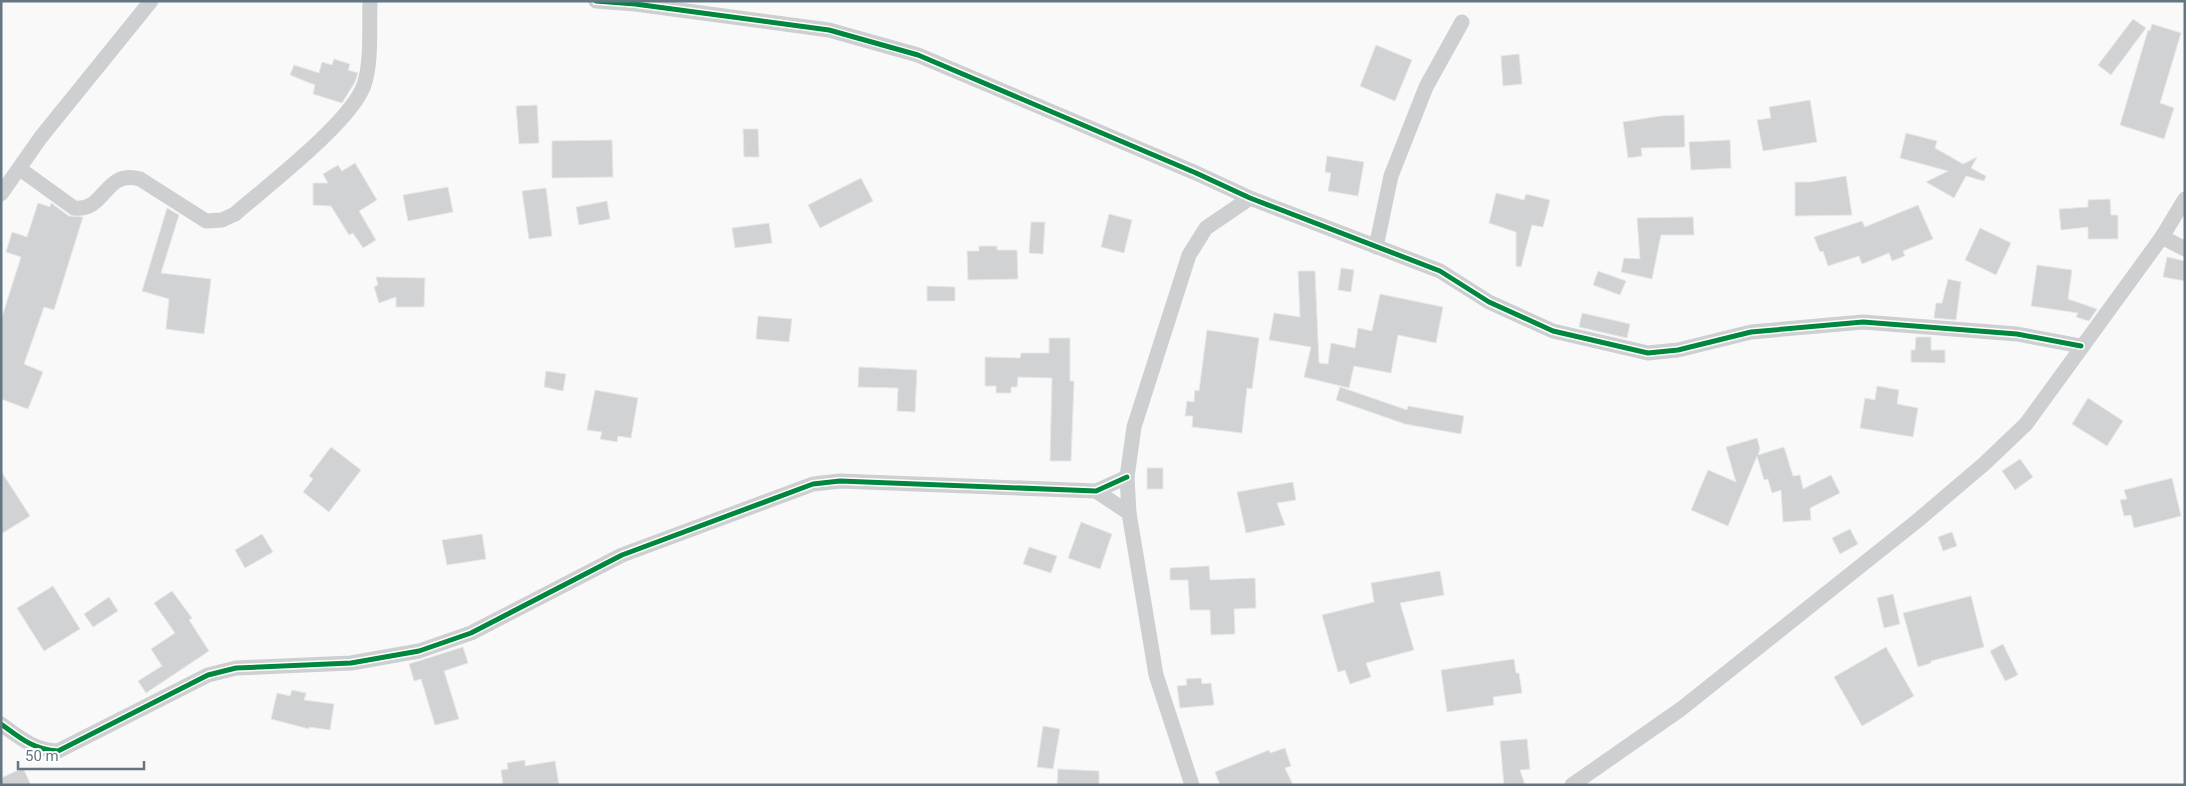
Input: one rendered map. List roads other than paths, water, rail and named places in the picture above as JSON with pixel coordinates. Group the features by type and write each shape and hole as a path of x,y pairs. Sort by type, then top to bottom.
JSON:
{"street":[{"path":"1,194 41,137 150,1"},
{"path":"20,169 74,208 83,209 92,206 120,178 129,176 140,179 206,221 222,220 235,214 336,124 356,101 364,84 370,1"},
{"path":"596,1 635,4 829,30 874,41 918,55 1196,173 1250,198 1440,271 1489,302 1553,331 1648,353 1678,350 1751,332 1863,322 2017,334 2081,346"},
{"path":"1376,247 1392,176 1426,88 1462,22"},
{"path":"1192,785 1156,675 1129,513 1127,477 1134,427 1189,255 1206,228 1250,198"},
{"path":"1572,785 1681,709 1917,520 1984,464 2026,424 2162,237 2185,199"},
{"path":"2162,237 2185,249"},
{"path":"1,724 30,746 58,751 208,675 236,668 351,663 419,651 471,633 622,555 813,484 840,481 1096,491 1127,477"},
{"path":"1096,491 1129,513"}]}
